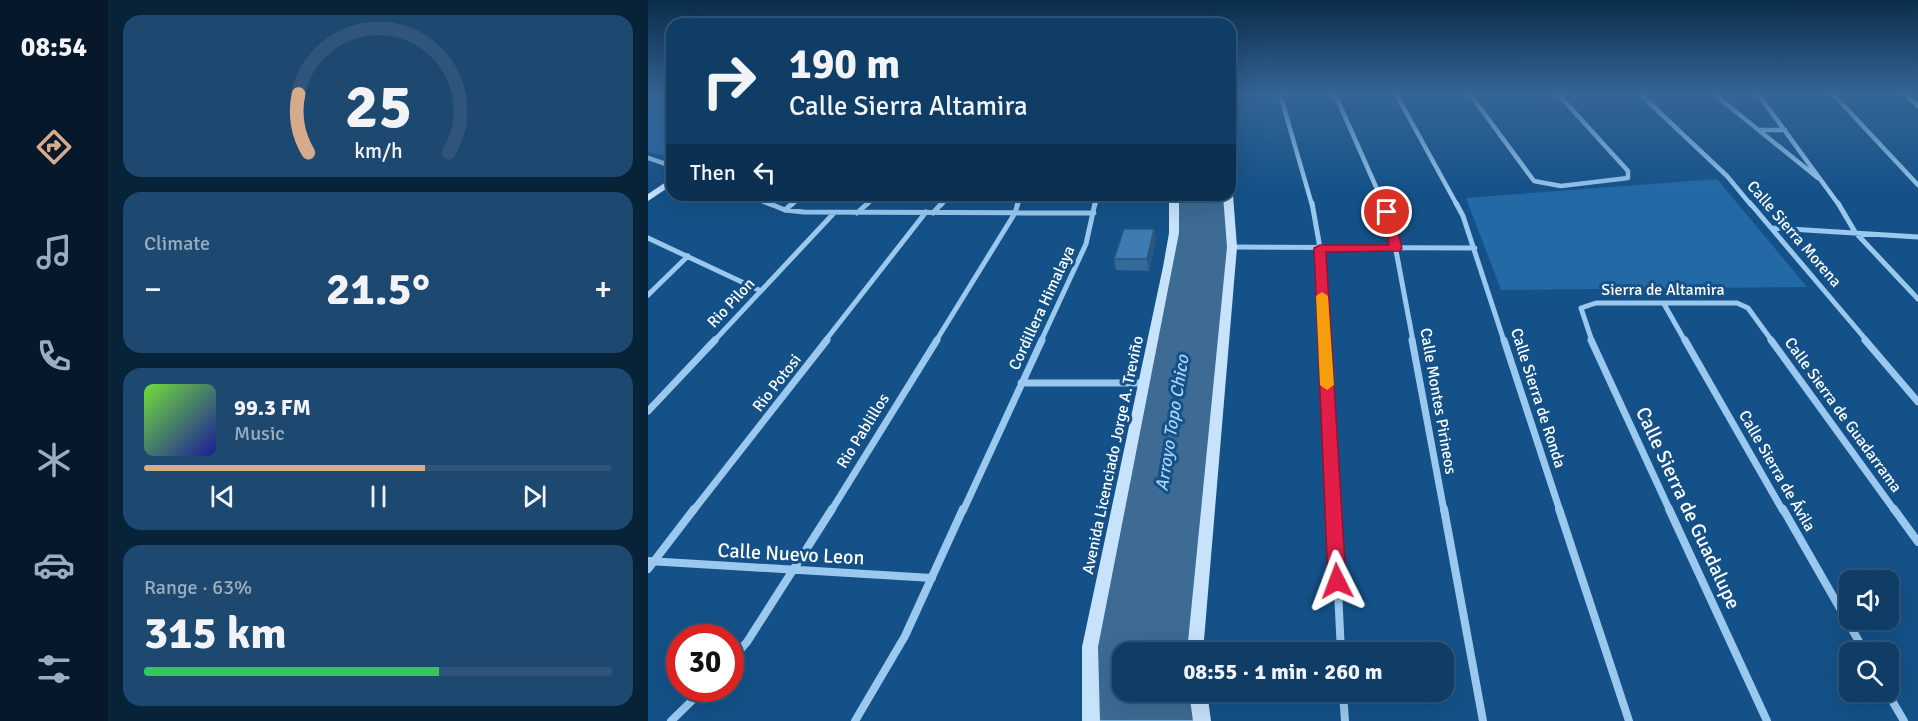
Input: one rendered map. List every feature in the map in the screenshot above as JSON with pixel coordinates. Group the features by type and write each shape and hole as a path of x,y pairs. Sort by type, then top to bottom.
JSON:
{"main road":[{"path":"648,198 666,185"},
{"name":"Avenida Licenciado Jorge A. Treviño","path":"1091,721 1090,647 1174,233 1174,201"},
{"path":"1197,642 1232,248 1228,201"},
{"path":"1199,702 1202,721"}],"street":[{"path":"1291,128 1310,189 1320,248 1340,642"},
{"name":"Calle Montes Pirineos","path":"1350,128 1383,201 1396,248 1483,721"},
{"name":"Calle Sierra de Ronda","path":"1415,128 1464,216 1629,721"},
{"path":"1494,128 1529,177 1541,184 1561,186 1628,178 1628,171 1589,128"},
{"name":"Calle Sierra Morena","path":"1676,128 1712,161 1772,228 1918,402"},
{"path":"1756,128 1826,184"},
{"path":"1864,128 1918,185"},
{"path":"1759,130 1785,130 1826,184 1856,232 1918,299"},
{"path":"648,158 666,164"},
{"path":"762,201 785,210 834,213 1094,213"},
{"path":"785,210 796,201"},
{"path":"858,213 871,201"},
{"name":"Rio Potosi","path":"650,564 929,212 943,201"},
{"name":"Rio Pablillos","path":"744,645 795,570 1015,213 1018,201"},
{"name":"Cordillera Himalaya","path":"855,721 905,636 932,578 1086,244 1096,201"},
{"name":"Rio Pilon","path":"648,411 834,213"},
{"path":"1772,228 1918,237"},
{"path":"648,238 761,291"},
{"path":"1232,248 1475,248"},
{"path":"648,296 688,256"},
{"name":"Sierra de Altamira","path":"1581,308 1596,303 1737,303 1746,306"},
{"name":"Calle Sierra de Ávila","path":"1664,304 1859,642"},
{"name":"Calle Sierra de Guadarrama","path":"1746,306 1918,542"},
{"name":"Calle Sierra de Guadalupe","path":"1581,308 1585,326 1767,721"},
{"path":"1021,383 1145,383"},
{"name":"Calle Nuevo Leon","path":"650,564 932,578"},
{"path":"671,721 691,702"},
{"path":"1344,702 1345,721"},
{"path":"1893,702 1904,721"}],"shaded area":[{"path":"648,128 666,128 666,156 648,152"},
{"path":"1717,179 1807,287 1501,290 1466,198"}],"water":[{"name":"Arroyo Topo Chico","path":"1174,201 1228,201 1232,247 1196,642 1112,642 1112,702 1199,702 1202,721 1091,721 1090,647 1168,267"}],"building":[{"path":"1124,229 1154,229 1147,259 1114,259"}],"slow traffic":[{"path":"1322,296 1327,385"}],"route":[{"path":"1337,581 1320,248 1396,248 1387,212"}]}
